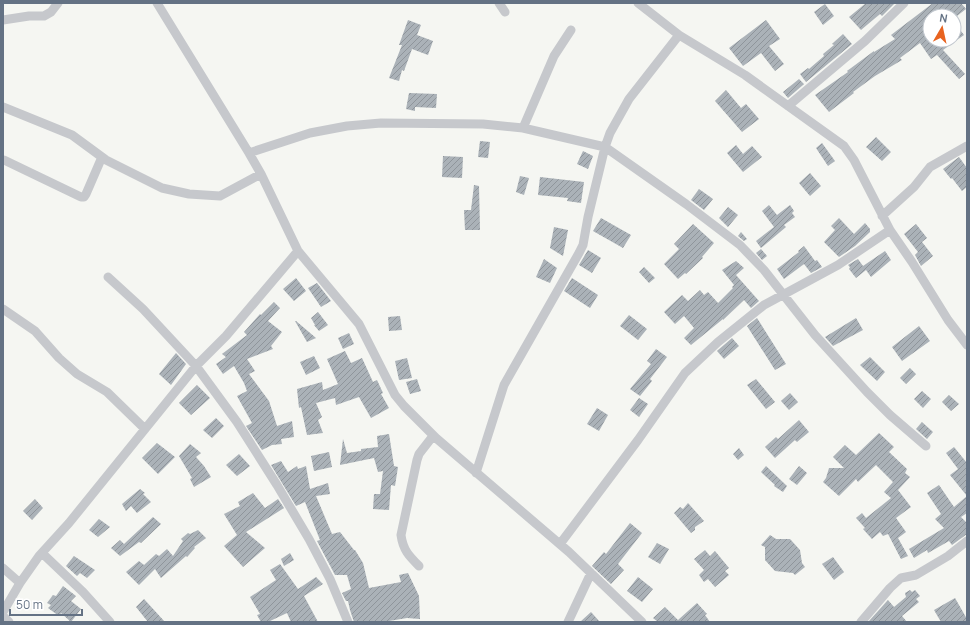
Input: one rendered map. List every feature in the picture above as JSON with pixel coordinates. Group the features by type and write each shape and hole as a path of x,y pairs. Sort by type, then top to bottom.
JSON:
{"street":[{"path":"3,20 29,16 44,16 51,12 58,3"},
{"path":"157,3 261,174 298,251 359,324 396,395 404,406 434,436 560,544 642,622"},
{"path":"499,3 505,12"},
{"path":"638,3 647,6 679,35 745,75 844,146 854,160 890,230 948,320 967,344"},
{"path":"788,106 865,41 904,3"},
{"path":"523,128 554,56 571,30"},
{"path":"476,473 504,385 580,253 605,147 612,128 629,99 679,35"},
{"path":"3,107 72,135 102,157 162,188 190,194 220,196 261,174"},
{"path":"249,153 310,133 347,126 381,123 449,125 483,124 523,128 605,147 686,204 735,241 756,261 815,335 867,392 890,415 926,446"},
{"path":"882,216 914,187 930,167 967,146"},
{"path":"4,160 81,197 84,197 102,157"},
{"path":"560,544 686,373 718,342 764,305 846,261 890,230"},
{"path":"3,612 20,583 42,553 196,366 226,336 298,251"},
{"path":"108,277 143,309 196,366 238,422 309,539 330,579 348,622"},
{"path":"3,309 35,331 59,358 78,374 107,392 145,429"},
{"path":"419,566 410,557 402,545 401,535 416,460 434,436"},
{"path":"861,622 890,588 901,578 916,575 948,556 967,541"},
{"path":"42,553 83,592 110,622"},
{"path":"3,568 20,583"},
{"path":"568,622 591,573"},
{"path":"3,616 9,622"}],"building":[{"path":"866,3 895,3 882,16 880,14 861,30 849,17"},
{"path":"933,3 961,3 966,9 962,12 962,8 926,8"},
{"path":"825,4 834,16 823,25 814,12"},
{"path":"922,11 922,46 920,43 900,58 902,60 875,76 829,112 815,95 848,72 847,71 874,51 895,39 891,35"},
{"path":"408,20 421,25 417,35 433,41 428,55 412,49 404,71 402,70 399,81 389,78 402,45 399,45"},
{"path":"766,20 780,39 769,46 784,64 775,71 761,53 743,66 729,48"},
{"path":"843,34 852,44 806,82 800,74 808,68 809,69 824,56 823,54 834,45 832,44"},
{"path":"923,48 946,48 943,50 965,74 959,79 937,55 931,59"},
{"path":"799,79 804,84 788,98 783,92"},
{"path":"726,90 741,108 746,104 759,119 742,132 715,101"},
{"path":"409,93 437,94 436,108 415,107 415,111 406,109"},
{"path":"876,137 891,152 882,161 866,147"},
{"path":"480,141 490,142 488,158 478,157"},
{"path":"822,143 835,161 828,166 816,148"},
{"path":"736,145 743,154 752,146 762,157 743,172 727,153"},
{"path":"583,151 593,156 588,169 577,164"},
{"path":"443,156 463,157 462,178 442,177"},
{"path":"959,157 967,168 967,187 962,191 943,169"},
{"path":"810,173 821,186 810,196 799,183"},
{"path":"520,176 529,178 524,195 516,192"},
{"path":"540,177 584,182 581,203 567,201 568,198 538,195"},
{"path":"474,185 479,186 480,230 465,230 464,210 471,210"},
{"path":"699,189 713,199 704,210 691,200"},
{"path":"769,205 777,215 790,205 794,211 792,213 795,217 784,225 786,227 761,248 756,241 774,227 762,211"},
{"path":"728,207 738,215 728,227 719,218"},
{"path":"601,218 631,235 623,248 593,231"},
{"path":"839,218 854,234 865,223 870,229 870,232 855,246 839,257 824,242 835,230 831,226"},
{"path":"693,224 714,243 702,257 703,258 686,274 685,273 678,279 664,264 679,249 674,244"},
{"path":"916,224 927,238 922,242 933,256 921,266 915,255 918,252 904,234"},
{"path":"554,227 568,230 563,256 550,248"},
{"path":"741,232 747,239 744,241 738,236"},
{"path":"804,246 815,261 817,260 822,267 811,273 804,264 784,279 777,269 799,252 798,251"},
{"path":"761,249 767,256 762,260 756,253"},
{"path":"588,250 601,258 592,273 579,265"},
{"path":"885,251 891,260 871,277 866,270 856,278 849,269 850,267 848,265 858,259 863,266"},
{"path":"544,259 557,268 550,283 536,277"},
{"path":"736,261 744,268 736,275 759,301 751,308 744,300 723,320 691,345 684,338 694,328 684,316 675,324 664,312 682,295 688,301 700,290 704,295 708,292 718,303 733,288 732,287 734,285 722,270"},
{"path":"644,267 655,278 649,283 639,272"},
{"path":"296,278 306,291 294,301 283,289"},
{"path":"572,278 598,295 590,308 564,291"},
{"path":"317,283 331,301 321,307 308,288"},
{"path":"274,302 280,308 268,321 282,332 271,346 273,349 247,359 255,371 249,374 269,401 277,426 292,421 294,437 281,439 282,444 272,445 262,450 246,426 252,423 237,396 247,391 244,383 234,366 223,374 216,364 226,357 222,354 247,335 244,332 260,314 261,315"},
{"path":"318,312 328,325 319,331 311,318"},
{"path":"629,315 647,329 638,340 620,326"},
{"path":"400,316 402,330 389,331 388,317"},
{"path":"757,318 786,364 775,370 747,326"},
{"path":"856,318 863,330 833,346 825,337"},
{"path":"296,321 316,338 307,342"},
{"path":"919,326 930,341 902,361 892,347"},
{"path":"349,333 354,344 343,349 338,338"},
{"path":"732,338 739,346 724,359 717,351"},
{"path":"656,349 667,357 650,379 652,381 640,396 630,389 651,364 647,361"},
{"path":"345,351 351,363 362,358 373,382 377,380 383,393 381,394 389,408 371,418 359,397 336,405 335,398 316,403 322,417 318,420 323,433 307,435 301,407 299,408 297,389 322,382 323,390 338,384 327,359"},
{"path":"176,353 186,364 171,385 159,374"},
{"path":"314,356 320,368 306,375 300,362"},
{"path":"870,357 885,372 877,381 860,365"},
{"path":"407,358 412,378 399,380 395,361"},
{"path":"910,368 916,374 906,384 900,378"},
{"path":"417,379 421,391 410,394 406,382"},
{"path":"756,379 775,402 766,409 747,385"},
{"path":"197,385 210,398 191,415 179,403"},
{"path":"922,391 931,399 923,408 914,399"},
{"path":"790,393 798,402 789,410 781,401"},
{"path":"949,395 959,404 951,411 942,402"},
{"path":"639,398 648,404 639,417 630,410"},
{"path":"597,408 608,415 599,431 587,424"},
{"path":"216,418 224,426 212,438 203,430"},
{"path":"799,420 809,432 797,442 795,440 775,458 765,447 776,437 778,439"},
{"path":"922,422 933,432 927,439 916,429"},
{"path":"879,433 894,447 889,452 907,469 905,473 910,477 898,490 911,507 896,518 906,532 898,538 908,556 901,559 888,534 883,536 880,532 872,539 856,518 862,513 866,518 891,498 884,492 893,482 876,465 858,482 856,479 839,496 823,482 829,468 844,468 833,457 845,445 856,455"},
{"path":"389,434 394,466 398,467 395,486 391,485 389,510 373,509 374,494 380,494 383,471 378,472 374,458 340,465 343,439 347,453 361,451 361,449 378,447 377,436"},
{"path":"157,443 175,457 158,474 142,458"},
{"path":"190,444 201,453 196,457 211,477 194,487 190,479 192,478 179,456"},
{"path":"954,447 967,463 967,496 950,475 958,469 946,453"},
{"path":"739,448 744,455 738,460 733,454"},
{"path":"329,452 332,467 314,471 311,456"},
{"path":"239,454 250,466 237,476 226,465"},
{"path":"281,461 288,472 297,466 298,469 306,466 310,489 328,483 330,494 316,496 332,534 340,532 355,550 363,563 369,588 401,582 399,575 408,573 419,596 420,619 407,618 383,622 354,622 348,601 346,601 342,593 351,589 347,575 335,575 317,541 320,540 305,502 296,506 271,465"},
{"path":"766,466 787,486 783,492 774,486 775,485 761,472"},
{"path":"799,466 807,473 797,485 789,479"},
{"path":"939,485 954,507 967,496 967,513 961,517 967,523 967,534 952,545 949,541 928,553 927,550 914,558 909,549 944,528 935,519 941,514 927,493"},
{"path":"140,489 145,493 143,494 151,502 137,513 131,506 126,511 122,504"},
{"path":"253,493 265,508 278,499 284,508 246,532 265,548 243,567 224,546 237,535 224,514 240,506 238,502"},
{"path":"35,499 43,508 32,520 23,511"},
{"path":"688,503 704,521 695,527 695,530 691,533 674,513 680,507 683,509"},
{"path":"153,517 161,524 141,543 139,542 120,556 111,548 120,540 124,544"},
{"path":"99,519 110,527 98,537 89,530"},
{"path":"630,523 642,533 618,564 624,570 611,584 592,566 604,552 606,554"},
{"path":"198,530 206,538 194,547 195,548 187,557 186,556 161,578 155,569 139,585 126,572 139,561 144,565 156,554 159,556 167,549 173,556 183,541 181,539 188,533 190,534"},
{"path":"770,535 776,539 790,539 800,550 802,563 805,567 795,575 793,573 775,571 765,560 765,547 761,545"},
{"path":"657,543 669,549 660,564 648,557"},
{"path":"705,550 710,556 715,551 729,568 725,571 729,575 715,587 708,579 704,582 699,575 704,570 694,559"},
{"path":"290,553 294,560 284,566 281,559"},
{"path":"74,556 95,570 87,578 80,573 77,576 66,566"},
{"path":"833,557 844,572 834,580 822,564"},
{"path":"280,564 298,589 316,577 323,584 304,596 318,622 291,622 287,613 268,622 261,622 257,615 260,614 250,597 276,580 270,570"},
{"path":"638,577 653,589 642,602 627,591"},
{"path":"63,586 76,596 71,601 81,609 71,622 61,613 59,616 48,608 51,605 47,603 53,595 56,596"},
{"path":"910,590 912,592 915,590 920,596 916,599 919,602 902,616 907,622 869,621 888,600 894,607 906,597 905,593"},
{"path":"955,598 967,619 967,622 941,622 934,610"},
{"path":"144,599 165,622 148,622 136,607"},
{"path":"697,603 707,614 705,615 710,622 658,622 653,618 665,607 678,620"},
{"path":"591,612 600,622 580,622"}]}
